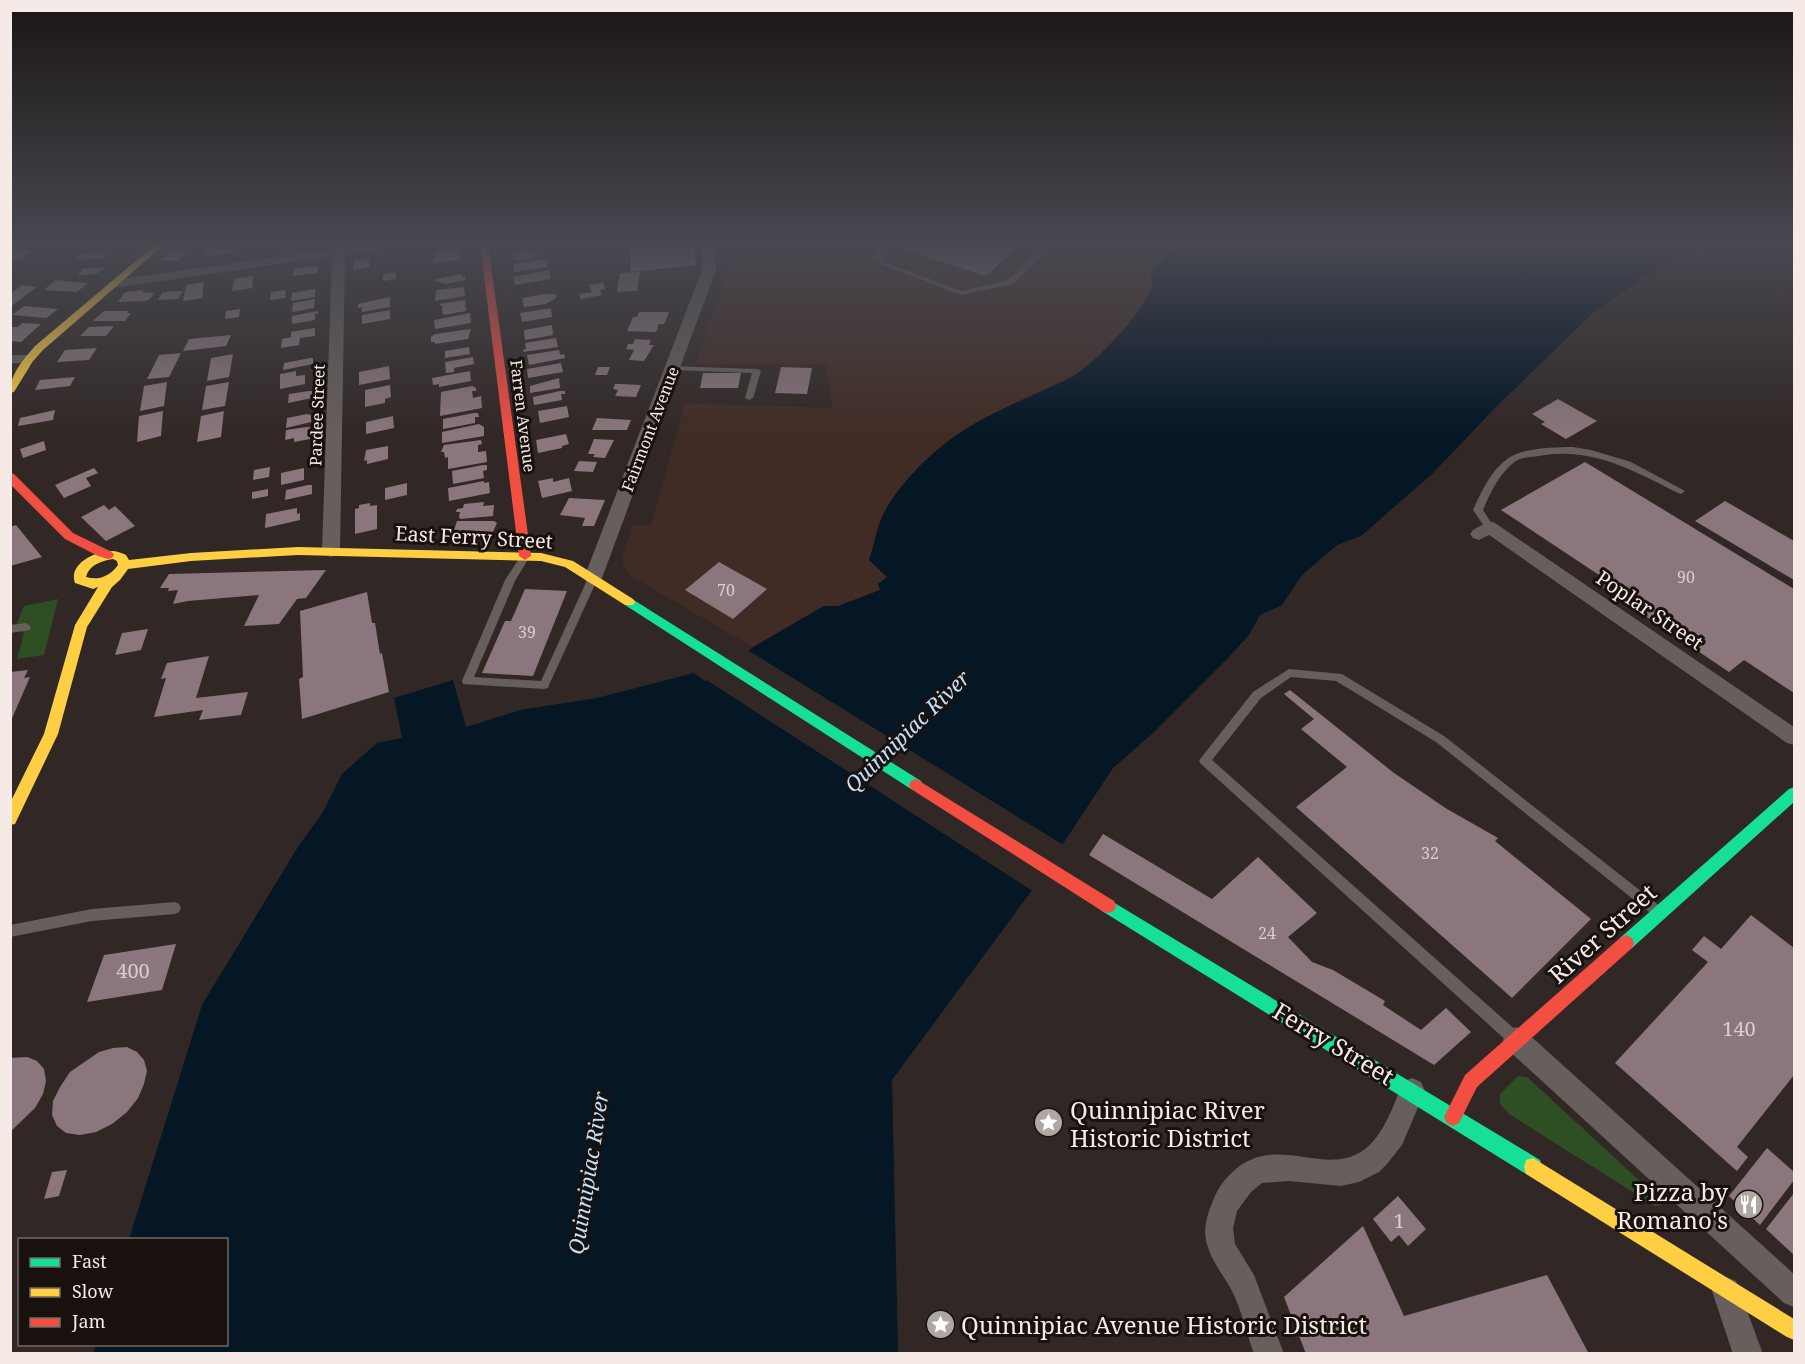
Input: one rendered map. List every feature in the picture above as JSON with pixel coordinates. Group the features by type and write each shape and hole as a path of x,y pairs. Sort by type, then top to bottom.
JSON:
{"main road":[{"path":"10,390 29,359 86,308"},
{"name":"Farren Avenue","path":"492,308 525,556"},
{"path":"10,477 69,536 79,537 95,552 120,556 124,560 124,565 102,588 91,615 81,625 51,734 10,819"},
{"path":"69,536 68,545 80,560 83,594 77,618 81,625"},
{"name":"East Ferry Street","path":"124,565 253,553 331,551 525,556 557,559 594,578 872,757"},
{"path":"80,577 91,561 108,555"},
{"path":"80,577 94,585 112,579"},
{"name":"Ferry Street","path":"872,757 1053,872 1412,1091 1794,1330"},
{"name":"River Street","path":"1453,1117 1471,1081 1794,793"}],"street":[{"name":"Pardee Street","path":"331,551 337,308"},
{"name":"Fairmont Avenue","path":"594,578 695,308"},
{"path":"10,359 29,359"},
{"name":"Poplar Street","path":"1484,531 1794,737"},
{"path":"1516,1040 1794,1293"},
{"path":"1269,1353 1243,1282 1227,1259 1221,1244 1218,1228 1222,1210 1233,1191 1247,1178 1261,1170 1278,1166 1342,1173 1361,1168 1376,1157 1390,1138 1412,1091"},
{"path":"1724,1286 1748,1353"}],"lane":[{"path":"672,368 756,371 749,398"},
{"path":"1484,531 1478,510 1486,490 1513,459 1548,450 1588,450 1639,470 1681,491"},
{"path":"525,556 510,580 466,681 544,686 594,578"},
{"path":"10,629 26,627"},
{"path":"1516,1040 1205,761 1257,695 1289,673 1338,677 1440,739 1659,913"},
{"path":"10,931 92,915 175,908"}],"shaded area":[{"path":"716,308 1139,308 1126,328 1073,376 1026,397 950,439 910,476 882,516 869,560 887,578 880,590 838,606 824,606 753,647 631,576 625,569 622,559 633,525 651,526 685,403 832,408 826,364 695,364"}],"green space":[{"path":"58,599 44,655 17,659 24,633 15,628 24,606"},
{"path":"1518,1076 1527,1077 1653,1193 1660,1200 1661,1205 1655,1206 1509,1114 1500,1104 1500,1094"}],"water":[{"name":"Quinnipiac River","path":"1141,308 1600,308 1496,407 1432,474 1361,536 1337,545 1302,575 1282,605 1260,615 1249,635 1227,659 1152,734 1113,768 1033,889 892,1080 898,1353 93,1354 96,1346 228,1346 228,1238 129,1238 202,1005 296,850 323,812 342,774 377,743 402,738 394,698 453,680 466,727 520,710 597,698 694,673 705,681 717,679 753,647 824,606 838,606 880,590 878,584 887,577 869,560 878,527 894,496 912,474 942,446 965,429 1082,371"}],"pier":[{"path":"746,649 1065,846 1034,892 705,679 715,676"}],"building":[{"path":"22,308 58,309 46,318 12,315"},
{"path":"292,308 314,308 314,308 292,312"},
{"path":"362,308 386,308 362,312"},
{"path":"442,308 466,308 466,311 443,315"},
{"path":"551,308 552,317 522,322 520,313"},
{"path":"240,309 239,317 225,319 226,311"},
{"path":"390,310 390,319 362,324 362,315"},
{"path":"104,311 129,311 127,313 131,313 125,321 93,321"},
{"path":"318,311 318,314 315,314 315,320 292,324 292,316"},
{"path":"639,312 669,312 664,324 659,324 656,332 627,331 633,317 637,317"},
{"path":"470,313 471,323 435,329 434,320"},
{"path":"22,323 41,324 21,342 10,341 10,327 18,327"},
{"path":"552,325 553,335 525,340 524,330"},
{"path":"114,326 106,336 80,336 89,327"},
{"path":"315,328 315,336 300,338 299,345 281,348 282,339 291,337 291,332"},
{"path":"471,329 468,339 435,344 431,342 431,337 435,334"},
{"path":"231,335 226,346 183,351 189,339"},
{"path":"556,338 558,347 523,352 526,349 525,343"},
{"path":"635,339 651,340 649,345 654,345 644,361 629,360 634,350 626,349 628,344 633,344"},
{"path":"469,347 470,354 445,358 445,351"},
{"path":"97,348 89,360 57,362 65,350"},
{"path":"559,350 560,355 564,354 565,358 529,365 527,355"},
{"path":"181,353 169,377 147,379 159,355"},
{"path":"233,354 229,377 207,381 211,358"},
{"path":"473,357 474,364 454,368 454,372 446,373 445,362"},
{"path":"313,358 313,364 283,370 284,363"},
{"path":"561,363 563,372 528,378 527,369"},
{"path":"389,366 390,379 359,385 359,372"},
{"path":"598,367 610,367 607,375 595,375"},
{"path":"781,367 812,368 807,394 775,393"},
{"path":"296,371 296,376 305,375 305,384 280,389 280,374"},
{"path":"470,371 471,381 439,387 439,384 433,385 432,378"},
{"path":"703,373 741,373 738,388 700,388"},
{"path":"75,377 70,386 35,390 40,380"},
{"path":"559,378 560,388 530,393 530,386"},
{"path":"167,382 164,406 140,411 144,386"},
{"path":"229,382 225,406 202,410 206,386"},
{"path":"615,384 641,385 636,397 615,396 618,390 613,389"},
{"path":"390,385 391,397 385,399 385,403 365,407 365,390"},
{"path":"472,386 476,388 476,391 472,391 473,398 481,396 482,408 440,416 441,392"},
{"path":"312,391 312,398 288,403 289,394"},
{"path":"565,391 565,394 561,394 562,400 534,405 533,397"},
{"path":"1558,399 1597,421 1566,439 1541,424 1545,422 1532,414"},
{"path":"567,406 569,417 540,423 538,411"},
{"path":"55,410 53,420 18,426 20,418"},
{"path":"163,411 161,436 137,442 139,416"},
{"path":"224,411 221,437 197,442 201,416"},
{"path":"478,413 479,417 475,417 475,423 443,429 443,419"},
{"path":"311,415 311,422 286,428 287,418"},
{"path":"393,416 394,428 366,434 366,422"},
{"path":"597,418 631,420 627,430 592,430"},
{"path":"479,424 484,427 484,436 442,443 442,432"},
{"path":"310,427 310,439 294,442 294,438 285,440 286,430"},
{"path":"566,434 569,444 562,448 538,453 536,440"},
{"path":"594,439 614,440 605,458 588,454"},
{"path":"481,440 482,444 478,445 478,452 486,451 487,462 448,469 448,457 445,458 444,452 441,452 444,445"},
{"path":"44,441 46,450 23,458 20,449"},
{"path":"388,446 388,459 367,464 367,460 364,461 366,450"},
{"path":"579,461 597,462 593,472 574,471"},
{"path":"1585,462 1794,589 1794,693 1744,660 1729,672 1598,584 1605,579 1501,510"},
{"path":"487,465 487,470 483,471 484,478 453,484 452,471"},
{"path":"270,467 269,477 253,480 254,470"},
{"path":"94,468 98,473 86,478 91,486 64,498 55,485"},
{"path":"304,468 304,480 281,485 281,473"},
{"path":"553,478 553,482 569,478 572,491 542,498 538,481"},
{"path":"484,481 484,483 489,482 490,493 449,501 448,488"},
{"path":"407,483 407,495 385,500 385,488"},
{"path":"312,485 312,494 285,500 286,490"},
{"path":"268,489 268,496 252,499 252,492"},
{"path":"569,498 605,500 594,526 582,526 585,518 560,515"},
{"path":"1725,501 1794,541 1794,580 1695,521"},
{"path":"484,502 483,506 494,505 493,516 460,519 460,512 456,512 457,509 463,508 464,504"},
{"path":"370,503 370,506 377,505 377,529 355,534 355,509 359,508 359,505"},
{"path":"104,505 109,510 115,506 135,526 106,541 81,517"},
{"path":"297,508 300,520 265,528 266,514"},
{"path":"457,521 494,521 497,523 491,536 455,535"},
{"path":"16,525 42,557 10,566 10,527"},
{"path":"719,562 767,589 733,619 685,590"},
{"path":"326,570 306,598 297,599 279,624 244,626 259,595 173,604 178,590 168,591 169,588 160,588 169,574"},
{"path":"525,589 567,591 533,676 482,673 505,621 511,621"},
{"path":"367,592 389,692 302,719 299,679 303,677 300,611"},
{"path":"148,629 141,650 115,655 122,633"},
{"path":"209,656 196,698 248,692 241,715 199,720 203,710 154,717 166,678 161,679 167,663"},
{"path":"28,670 24,678 30,677 10,723 10,672"},
{"path":"1290,690 1394,773 1447,809 1498,838 1495,841 1591,919 1512,998 1296,807 1347,767 1301,729 1314,719 1284,694"},
{"path":"1103,834 1212,899 1258,857 1317,913 1288,937 1312,962 1333,970 1385,1001 1383,1005 1421,1030 1446,1008 1471,1032 1434,1065 1089,855"},
{"path":"1751,915 1794,948 1794,1075 1737,1147 1748,1157 1737,1171 1615,1063 1708,962 1692,950 1704,936 1721,949"},
{"path":"176,944 162,990 87,1002 104,955"},
{"path":"127,1047 137,1052 144,1060 147,1071 138,1098 127,1112 112,1124 96,1132 80,1135 66,1133 57,1126 52,1115 53,1101 70,1072 99,1052"},
{"path":"27,1057 37,1061 44,1069 46,1081 43,1094 35,1108 10,1132 10,1058"},
{"path":"1767,1148 1794,1172 1794,1180 1760,1225 1729,1196"},
{"path":"67,1170 59,1196 44,1199 52,1172"},
{"path":"1794,1193 1794,1255 1766,1229"},
{"path":"1398,1196 1426,1229 1408,1246 1399,1235 1391,1242 1373,1219"},
{"path":"1363,1226 1404,1316 1547,1275 1589,1354 1306,1354 1284,1297"}],"traffic: fast":[{"path":"629,602 916,785"},
{"path":"1626,943 1794,793"},
{"path":"1108,906 1533,1167"}],"traffic: slow":[{"path":"10,390 29,359 39,348 86,308"},
{"path":"124,565 191,557 298,551 541,557 569,564 629,602"},
{"path":"113,555 122,558 124,565 116,577 93,584 79,580 86,565 101,557 113,555"},
{"path":"10,819 51,734 81,625 112,578"},
{"path":"1533,1167 1794,1330"}],"traffic: jam":[{"path":"492,308 525,556"},
{"path":"10,477 69,536 108,555"},
{"path":"916,785 1108,906"},
{"path":"1453,1117 1471,1081 1626,943"}],"place":[{"name":"Quinnipiac River Historic District","path":"1049,1123"},
{"name":"Pizza by Romano's","path":"1749,1205"},
{"name":"Quinnipiac Avenue Historic District","path":"940,1324"}]}
